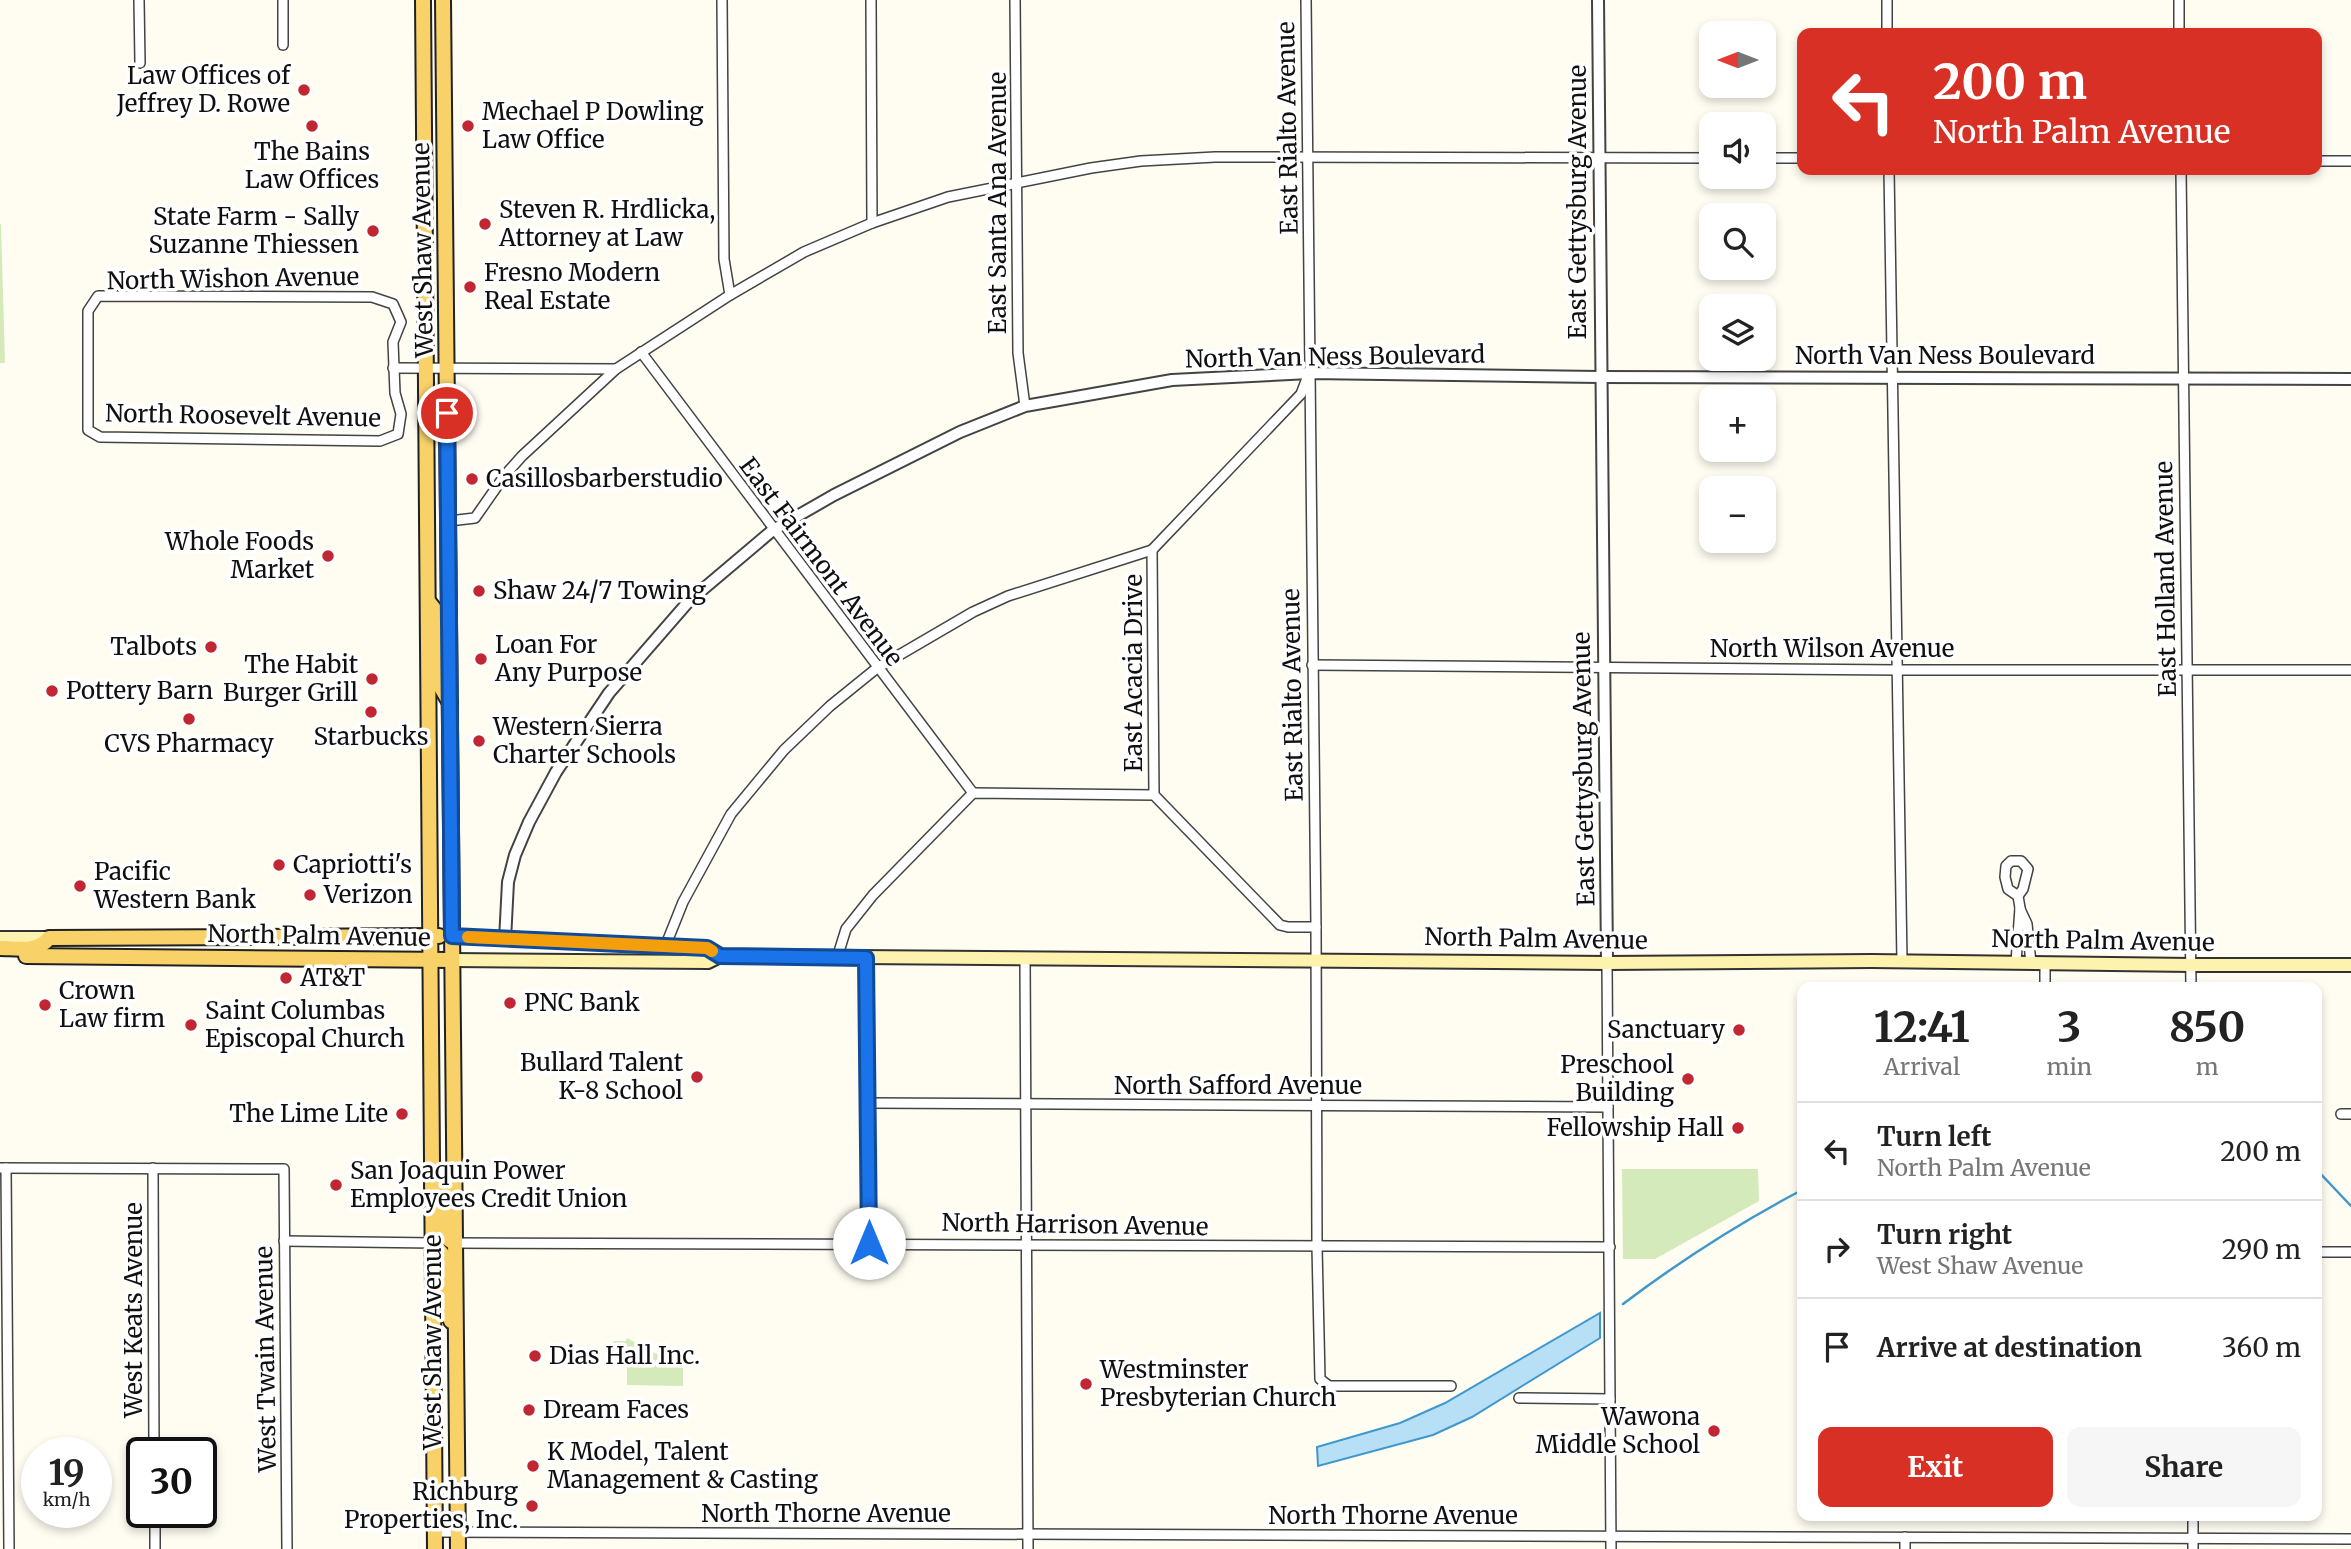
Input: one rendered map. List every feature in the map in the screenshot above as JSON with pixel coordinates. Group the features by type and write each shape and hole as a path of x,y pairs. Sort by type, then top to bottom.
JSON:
{"main road":[{"name":"West Shaw Avenue","path":"422,0 435,1549"},
{"name":"West Shaw Avenue","path":"443,0 458,1549"},
{"path":"428,601 439,615 439,684 450,705"},
{"name":"North Palm Avenue","path":"0,938 452,936 707,948 720,956"},
{"path":"0,948 35,948 49,938"},
{"name":"North Palm Avenue","path":"0,956 708,962 720,956 1025,960 1316,959 1607,963 1902,961 2351,965"},
{"path":"432,1186 443,1194 443,1234 455,1242"},
{"path":"433,1243 443,1255 444,1296 456,1339"}],"street":[{"path":"139,0 140,63"},
{"path":"283,0 283,45"},
{"path":"722,0 724,259 730,295"},
{"path":"871,0 872,223"},
{"name":"East Santa Ana Avenue","path":"1015,0 1018,353 1025,406"},
{"name":"East Rialto Avenue","path":"1306,0 1320,1378 1329,1386 1451,1386"},
{"name":"East Gettysburg Avenue","path":"1598,0 1611,1549"},
{"path":"1887,0 1887,28"},
{"path":"2179,0 2179,28"},
{"path":"449,521 475,518 522,456 615,369 641,352 804,252 872,223 948,197 1017,181 1140,161 1215,157 1699,158"},
{"path":"1776,158 1797,158"},
{"path":"2322,161 2351,161"},
{"path":"1889,175 1902,961"},
{"name":"East Holland Avenue","path":"2181,175 2191,982"},
{"name":"North Wishon Avenue","path":"88,430 88,312 98,296 372,297 393,304 401,322 393,342 395,393 401,414 398,434"},
{"name":"East Fairmont Avenue","path":"641,352 973,793"},
{"path":"393,368 615,369"},
{"path":"665,947 683,902 743,797 784,750 830,706 877,667 973,612 1009,596 1152,550 1301,394 1310,373"},
{"name":"North Van Ness Boulevard","path":"505,940 508,882 514,855 550,782 609,693 689,601 773,530 892,464 960,432 1025,406 1172,380 1310,373 1600,377 2351,379"},
{"name":"North Roosevelt Avenue","path":"88,430 100,438 380,441 398,434"},
{"name":"East Acacia Drive","path":"1152,550 1154,795"},
{"name":"North Wilson Avenue","path":"1312,664 1898,670 2351,670"},
{"path":"837,958 846,929 873,895 973,793 1154,795 1280,925 1316,927"},
{"path":"2016,962 2020,908 2018,896"},
{"path":"2020,908 2027,924 2031,963"},
{"path":"866,958 869,1243"},
{"path":"1025,960 1028,1549"},
{"path":"2045,963 2045,982"},
{"name":"North Safford Avenue","path":"868,1103 1608,1107"},
{"path":"9,1549 3,1168 153,1168"},
{"name":"West Twain Avenue","path":"153,1168 284,1169 287,1549"},
{"name":"West Keats Avenue","path":"153,1168 154,1437"},
{"path":"284,1241 433,1243"},
{"name":"North Harrison Avenue","path":"455,1242 1610,1247"},
{"path":"2322,1252 2351,1252"},
{"path":"1520,1398 1610,1399"},
{"path":"2193,1521 2193,1544"},
{"path":"155,1528 155,1549"},
{"name":"North Thorne Avenue","path":"435,1532 1905,1537 2193,1544 2351,1539"},
{"path":"1905,1537 1905,1549"}],"green space":[{"path":"1,224 5,363 0,363"},
{"path":"1622,1169 1758,1169 1759,1201 1655,1259 1623,1259"},
{"path":"627,1338 683,1368 683,1386 627,1385 627,1354 612,1341 626,1341"}],"water":[{"path":"1600,1313 1600,1338 1472,1417 1433,1435 1318,1466 1317,1447 1400,1423 1445,1403"}],"waterway":[{"path":"2322,1175 2351,1206"},
{"path":"1623,1304 1710,1243 1797,1193"}],"slow traffic":[{"path":"468,937 707,948 712,951"}],"place":[{"name":"Law Offices of Jeffrey D. Rowe","path":"304,90"},
{"name":"The Bains Law Offices","path":"312,126"},
{"name":"Mechael P Dowling Law Office","path":"468,126"},
{"name":"Steven R. Hrdlicka, Attorney at Law","path":"485,224"},
{"name":"State Farm - Sally Suzanne Thiessen","path":"373,231"},
{"name":"Fresno Modern Real Estate","path":"470,287"},
{"name":"Casillosbarberstudio","path":"472,479"},
{"name":"Whole Foods Market","path":"328,556"},
{"name":"Shaw 24/7 Towing","path":"479,591"},
{"name":"Talbots","path":"211,647"},
{"name":"Loan For Any Purpose","path":"481,659"},
{"name":"The Habit Burger Grill","path":"372,679"},
{"name":"Pottery Barn","path":"52,691"},
{"name":"Starbucks","path":"371,712"},
{"name":"CVS Pharmacy","path":"189,719"},
{"name":"Western Sierra Charter Schools","path":"479,741"},
{"name":"Capriotti's","path":"279,865"},
{"name":"Pacific Western Bank","path":"80,886"},
{"name":"Verizon","path":"310,895"},
{"name":"AT&T","path":"286,978"},
{"name":"PNC Bank","path":"510,1003"},
{"name":"Crown Law firm","path":"45,1005"},
{"name":"Saint Columbas Episcopal Church","path":"191,1025"},
{"name":"Sanctuary","path":"1739,1030"},
{"name":"Bullard Talent K-8 School","path":"697,1077"},
{"name":"Preschool Building","path":"1688,1079"},
{"name":"The Lime Lite","path":"402,1114"},
{"name":"Fellowship Hall","path":"1738,1128"},
{"name":"San Joaquin Power Employees Credit Union","path":"336,1185"},
{"name":"Dias Hall Inc.","path":"535,1356"},
{"name":"Westminster Presbyterian Church","path":"1086,1384"},
{"name":"Dream Faces","path":"529,1410"},
{"name":"Wawona Middle School","path":"1714,1431"},
{"name":"K Model, Talent Management & Casting","path":"533,1466"},
{"name":"Richburg Properties, Inc.","path":"532,1506"}],"route":[{"path":"447,413 452,936 707,948 720,956 866,958 869,1243"}]}
